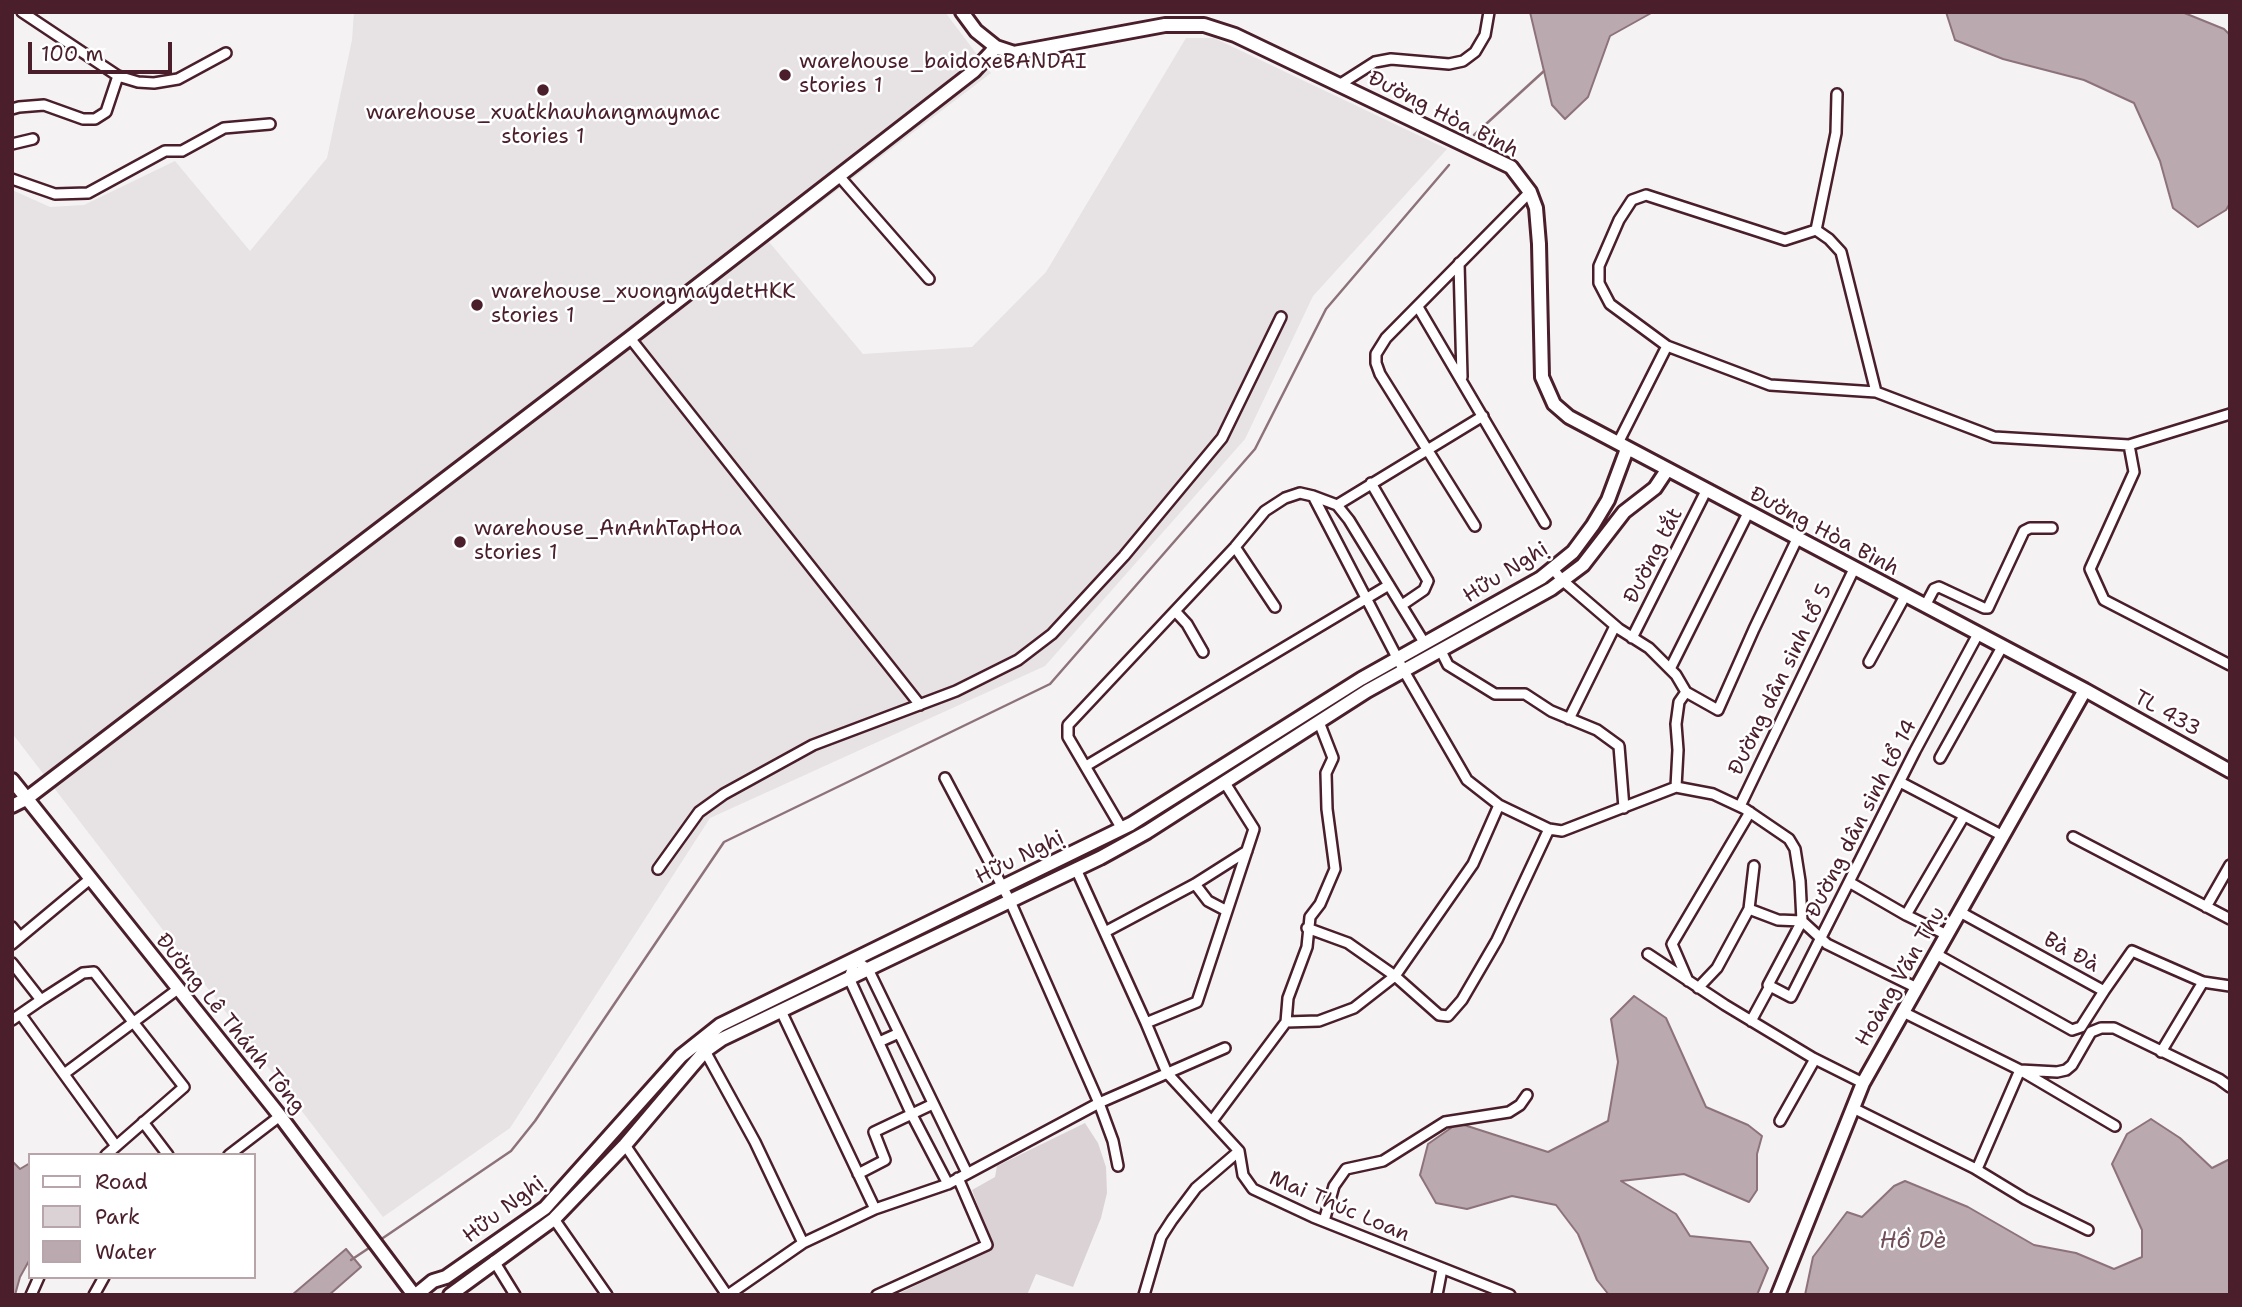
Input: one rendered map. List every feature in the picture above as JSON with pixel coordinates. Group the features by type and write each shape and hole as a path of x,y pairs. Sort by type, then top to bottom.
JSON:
{"main road":[{"path":"12,806 26,799 630,338 974,71 996,47 976,31 962,12"},
{"name":"Đường Hòa Bình","path":"996,47 1014,53 1165,25 1204,25 1235,35 1511,167 1530,192 1536,208 1542,377 1555,404 1569,417 2085,690"},
{"name":"Hữu Nghị","path":"415,1295 433,1281 446,1277 545,1208 681,1056 720,1025 1122,829 1361,679 1553,569 1573,552 1608,500 1623,446"},
{"name":"Hữu Nghị","path":"450,1295 554,1219 625,1144 705,1051 722,1039 1100,858 1147,832 1367,691 1562,580 1583,565 1625,512 1655,488 1667,470"},
{"name":"TL 433","path":"2085,690 2230,771"},
{"name":"Hoàng Văn Thụ","path":"1778,1295 1863,1083 2085,690"},
{"name":"Đường Lê Thánh Tông","path":"12,780 280,1116 415,1295"},
{"path":"1092,844 1100,858"},
{"path":"580,1170 591,1180"}],"street":[{"path":"22,12 118,76 138,82 154,83 178,79 226,54"},
{"path":"1339,85 1375,62 1391,59 1449,64 1463,61 1475,52 1485,35 1489,12"},
{"path":"12,109 44,105 83,120 95,119 106,112 118,76"},
{"path":"1816,230 1836,133 1837,94"},
{"path":"12,179 55,194 88,193 165,151 182,151 224,128 270,124"},
{"path":"12,144 33,139"},
{"path":"839,176 929,279"},
{"path":"1475,526 1380,374 1376,363 1379,347 1530,192"},
{"path":"1816,230 1786,240 1646,195 1632,200 1619,220 1599,266 1600,283 1610,304 1667,346 1770,385 1876,392 1994,437 2129,445 2230,414"},
{"path":"1816,230 1841,252 1876,392"},
{"path":"1459,263 1462,380"},
{"path":"1418,307 1545,523"},
{"path":"657,869 699,812 724,794 813,745 956,691 1018,660 1052,634 1109,573 1222,438 1281,317"},
{"path":"630,338 920,705"},
{"path":"1623,446 1667,346"},
{"path":"1337,505 1483,416"},
{"path":"2129,445 2134,472 2090,569 2104,600 2230,665"},
{"path":"1371,483 1428,581 1424,590 1402,605"},
{"name":"Đường tắt","path":"1632,638 1706,491"},
{"path":"1122,829 1068,737 1068,725 1265,512 1285,498 1300,494 1337,505 1424,644"},
{"path":"1314,496 1397,659 1467,780 1499,805 1549,829 1562,831 1676,787 1713,794 1740,806 1789,839 1795,849 1802,921 1751,1021"},
{"path":"1670,669 1748,513"},
{"path":"1925,606 1934,589 1939,587 1988,608 2024,531 2030,528 2052,528"},
{"path":"1553,569 1615,626 1649,648 1670,669 1686,692 1718,710 1797,539"},
{"path":"1235,547 1275,607"},
{"name":"Đường dân sinh tổ 5","path":"1740,806 1854,569"},
{"path":"1086,766 1389,585"},
{"path":"1869,662 1905,596"},
{"path":"1175,611 1187,624 1203,652"},
{"path":"1569,719 1615,626"},
{"name":"Đường dân sinh tổ 14","path":"1769,986 1791,997 1899,782 1978,634"},
{"path":"1940,758 2002,647"},
{"path":"1441,651 1448,665 1495,694 1525,694 1551,711 1597,730 1619,746 1624,808"},
{"path":"1676,787 1676,724 1679,702 1686,692"},
{"path":"1212,1121 1286,1022 1288,998 1307,947 1310,917 1320,904 1335,869 1327,809 1326,773 1333,758 1320,722"},
{"path":"945,778 1010,901 1099,1102 1113,1141 1118,1166"},
{"path":"1899,782 2003,836"},
{"path":"1146,1023 1197,1002 1247,851 1254,829 1225,783"},
{"path":"1286,1022 1319,1021 1354,1008 1395,976 1473,864 1499,805"},
{"path":"1688,981 1672,944 1750,812"},
{"path":"1906,915 1964,816"},
{"path":"1307,928 1348,943 1395,976 1439,1015 1445,1017 1451,1014 1497,940 1549,829"},
{"path":"2073,837 2230,919"},
{"path":"1105,932 1195,884 1247,851"},
{"path":"2206,906 2230,865"},
{"path":"1698,988 1717,968 1749,909 1754,866"},
{"path":"1076,869 1167,1073"},
{"path":"12,927 16,940 90,879"},
{"path":"1849,882 1947,935"},
{"path":"1195,884 1208,901 1227,911"},
{"path":"1749,909 1777,920 1802,921 1827,944 1917,988"},
{"name":"Bà Đà","path":"1960,912 2104,991 2132,951 2203,982 2230,986"},
{"path":"1648,954 1751,1021 1815,1059 1863,1083"},
{"path":"1936,954 2063,1027 2076,1029 2084,1023 2104,991"},
{"path":"877,1295 987,1245 963,1175 933,1104 868,969 855,960 849,978 912,1115 948,1184"},
{"path":"12,963 41,1000"},
{"path":"108,1153 184,1087 97,974 91,971 76,977 17,1018 64,1074 116,1146"},
{"path":"2161,1052 2203,982"},
{"path":"64,1074 178,989"},
{"path":"781,1011 875,1209"},
{"path":"1903,1012 2020,1070 2115,1126"},
{"path":"2084,1023 2091,1032"},
{"path":"2020,1070 2066,1070 2072,1065 2091,1032 2101,1028 2114,1028 2219,1079 2230,1087"},
{"path":"878,1042 899,1032"},
{"path":"625,1144 727,1295 803,1243 875,1209 948,1184 1099,1102 1225,1048"},
{"path":"705,1051 755,1142 803,1243"},
{"path":"1780,1121 1815,1059"},
{"path":"1976,1169 2020,1070"},
{"name":"Mai Thúc Loan","path":"1167,1073 1239,1151 1243,1175 1253,1189 1324,1221 1510,1295"},
{"path":"1324,1221 1334,1186 1346,1169 1383,1161 1445,1122 1509,1112 1520,1105 1527,1095"},
{"path":"858,1174 885,1160 874,1132 933,1104"},
{"path":"1853,1108 1976,1169 2025,1199 2088,1230"},
{"path":"232,1153 280,1116"},
{"path":"143,1122 166,1153"},
{"path":"1144,1295 1161,1237 1172,1220 1196,1188 1239,1151"},
{"path":"554,1219 607,1295"},
{"path":"494,1261 515,1295"},
{"path":"1437,1295 1442,1269"},
{"path":"31,1295 38,1279"},
{"path":"94,1295 103,1279"}],"shaded area":[{"path":"354,12 945,12 991,73 769,242 863,354 972,347 1046,272 1186,38 1214,38 1447,149 1313,296 1245,439 1045,666 710,818 510,1128 383,1217 12,733 12,190 50,207 84,205 175,161 250,251 327,158 352,40"}],"green space":[{"path":"1085,1123 1098,1143 1106,1167 1107,1193 1101,1218 1073,1287 1036,1274 1027,1295 896,1295 993,1248 972,1190 995,1177 997,1166"}],"water":[{"path":"1530,12 1653,12 1610,36 1588,97 1565,119 1552,105"},
{"path":"1946,12 2182,12 2224,29 2230,35 2230,203 2226,210 2198,227 2173,208 2160,161 2134,103 2084,80 2003,59 1955,40"},
{"path":"1634,996 1666,1018 1706,1107 1748,1125 1762,1136 1757,1154 1757,1190 1749,1202 1684,1174 1621,1181 1676,1214 1690,1236 1750,1242 1768,1268 1757,1295 1609,1295 1597,1280 1578,1234 1556,1205 1512,1196 1467,1209 1436,1203 1420,1175 1428,1144 1458,1123 1548,1152 1608,1121 1618,1062 1611,1019"},
{"name":"Hồ Dè","path":"2151,1119 2180,1138 2212,1168 2230,1159 2230,1295 1805,1295 1813,1257 1847,1212 1862,1217 1894,1186 1905,1181 1968,1207 2034,1245 2076,1253 2114,1269 2142,1257 2142,1230 2112,1164 2127,1134"},
{"path":"12,1161 20,1169 28,1164 28,1263 15,1295 12,1295"},
{"path":"346,1249 361,1267 329,1295 292,1295"}],"waterway":[{"path":"1474,135 1544,71"},
{"path":"380,1240 511,1151 535,1121 724,842 1050,684 1255,449 1326,309 1449,165"},
{"path":"351,1260 372,1246"}],"place":[{"name":"warehouse_baidoxeBANDAI stories 1","path":"785,75"},
{"name":"warehouse_xuatkhauhangmaymac stories 1","path":"543,90"},
{"name":"warehouse_xuongmaydetHKK stories 1","path":"477,305"},
{"name":"warehouse_AnAnhTapHoa stories 1","path":"460,542"}]}
